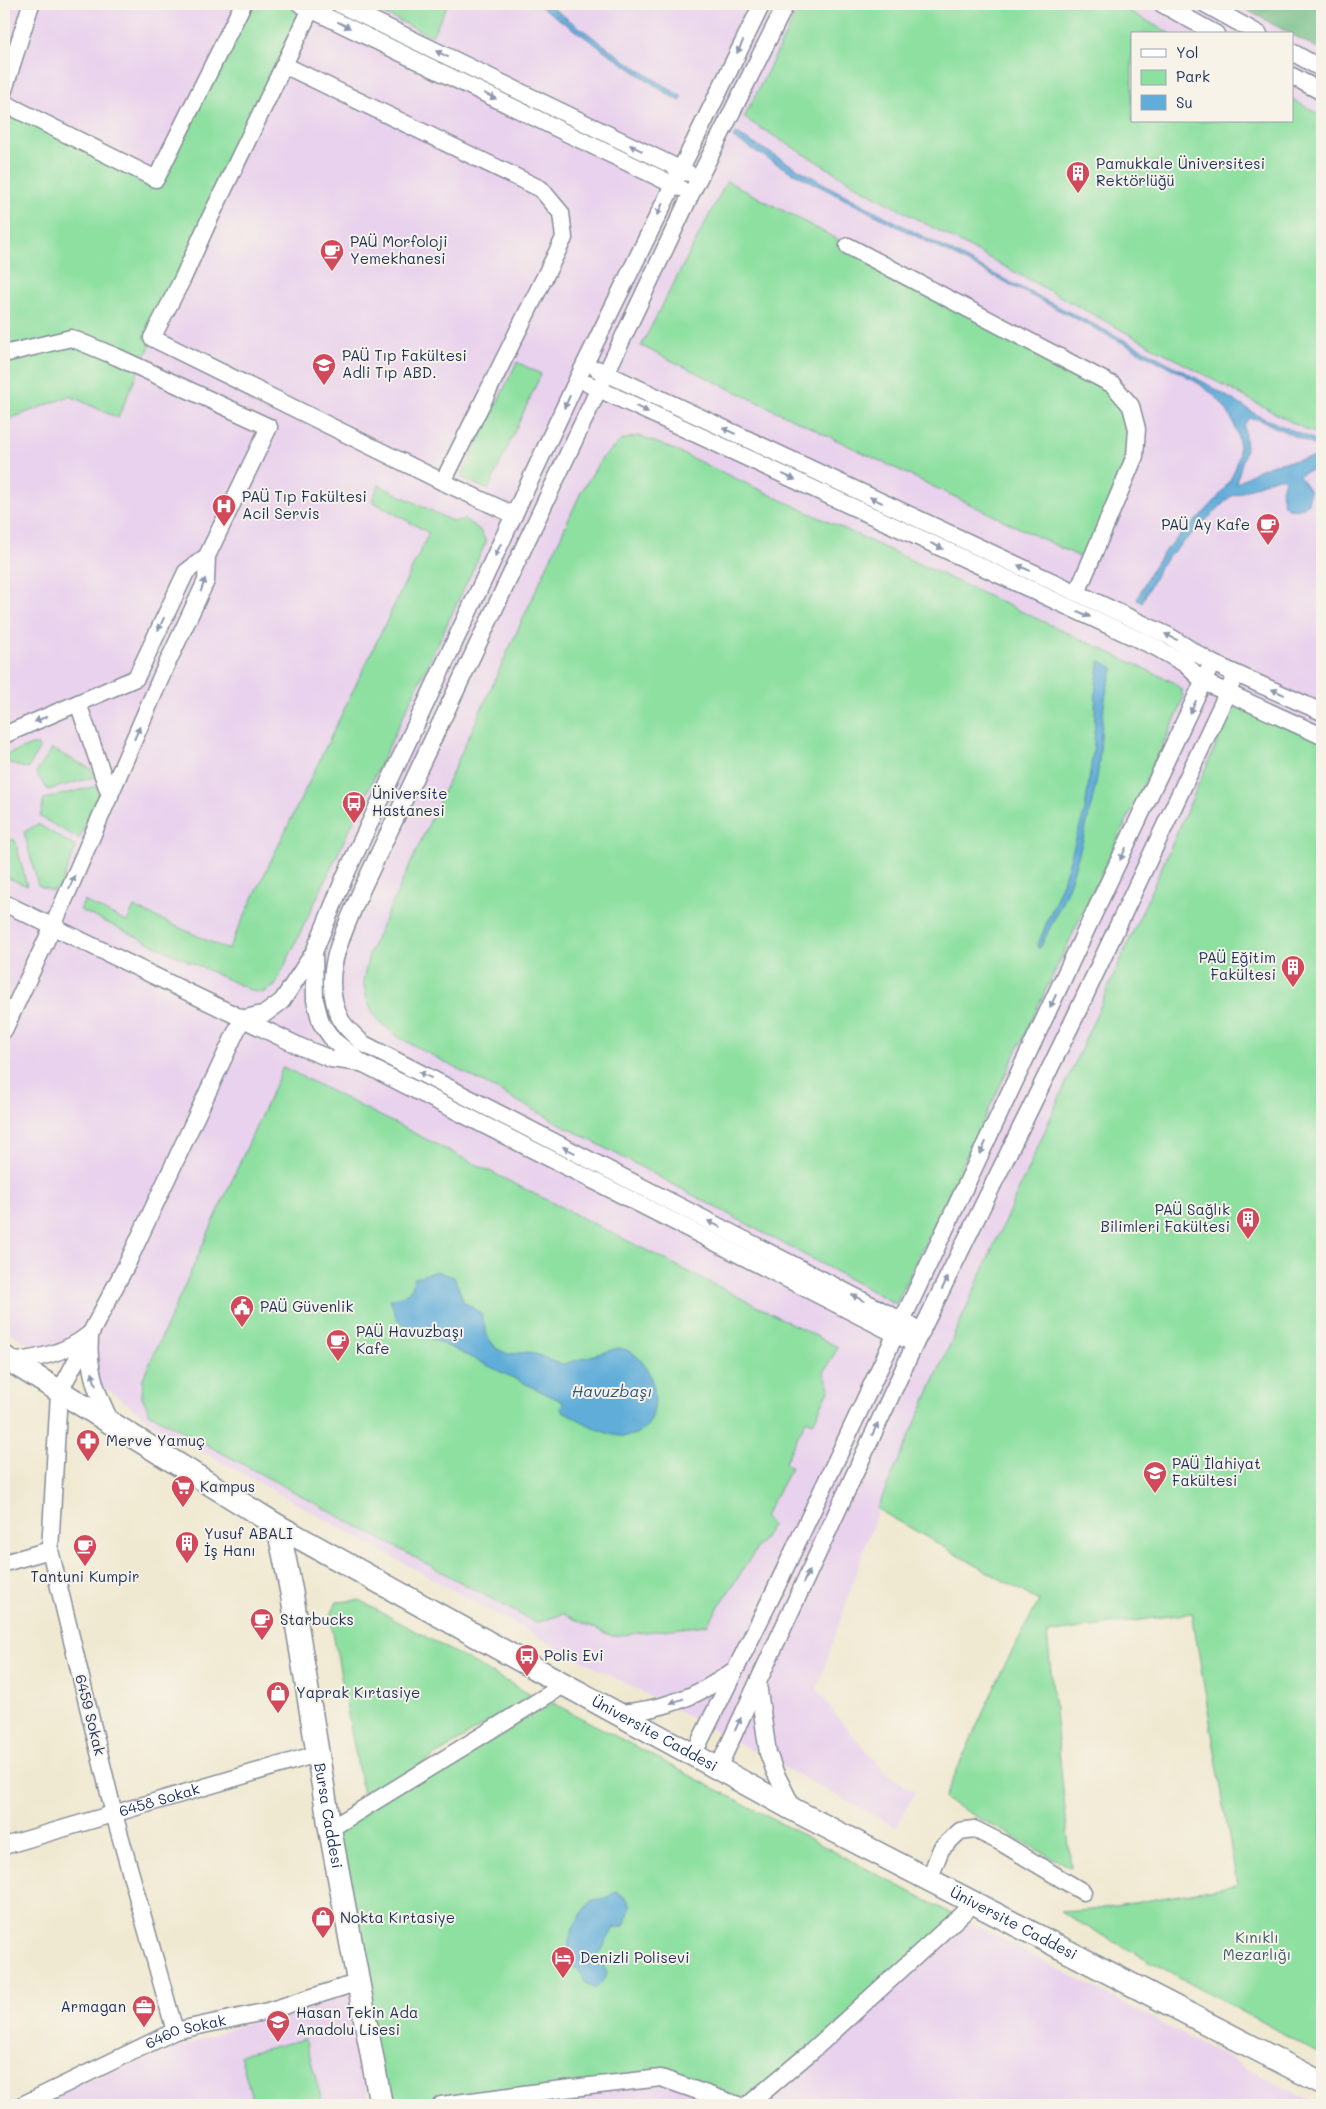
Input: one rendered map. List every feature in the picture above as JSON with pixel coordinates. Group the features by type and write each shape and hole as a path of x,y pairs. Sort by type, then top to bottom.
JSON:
{"main road":[{"name":"Üniversite Caddesi","path":"8,1359 59,1393 278,1526 564,1685 972,1904 1322,2083"},
{"name":"Bursa Caddesi","path":"278,1526 292,1595 330,1829 381,2105"}],"street":[{"path":"4,90 31,4"},
{"path":"4,103 156,179 243,4"},
{"path":"339,4 699,179"},
{"path":"242,1019 266,1014 282,1001 314,952 345,876 578,378 762,4"},
{"path":"786,4 691,194 601,381 361,892 333,961 332,993 342,1022 362,1043 898,1327"},
{"path":"1162,4 1212,32"},
{"path":"1205,4 1255,32"},
{"path":"514,514 443,482 152,338 183,278 284,66 306,7 691,194"},
{"path":"1294,53 1322,69"},
{"path":"284,66 541,189 561,213 564,238 443,482"},
{"path":"1294,77 1322,92"},
{"path":"848,246 1113,385 1131,406 1137,429 1135,456 1077,593"},
{"path":"4,354 71,338 117,357 269,427 207,556 206,581 165,668 53,926 4,1030"},
{"path":"586,363 601,381 1157,648 1185,664 1204,682 1322,736"},
{"path":"578,378 601,381 1077,593 1169,636 1212,663 1322,712"},
{"path":"4,735 136,678 186,572 207,556"},
{"path":"693,1755 775,1590 1212,663"},
{"path":"718,1768 918,1337 1075,1017 1236,674"},
{"path":"78,703 110,796"},
{"path":"4,903 301,1047 331,1059 362,1064"},
{"path":"314,952 314,1000 321,1023 333,1040 362,1063 918,1337"},
{"path":"59,1393 126,1266 242,1019"},
{"path":"8,1359 40,1358 61,1352 91,1332"},
{"path":"91,1332 91,1366 100,1400 112,1424"},
{"name":"6459 Sokak","path":"59,1393 50,1550 114,1814 175,2032"},
{"path":"4,1564 50,1550"},
{"path":"616,1713 658,1707 695,1695 735,1670"},
{"path":"758,1682 768,1753 775,1772 794,1810"},
{"path":"330,1829 564,1685"},
{"name":"6458 Sokak","path":"4,1846 317,1754"},
{"path":"929,1880 941,1849 960,1831 974,1829 1000,1842 1083,1892"},
{"path":"748,2105 812,2051 972,1904"},
{"name":"6460 Sokak","path":"23,2105 175,2032 268,2011 359,1982"},
{"path":"441,2105 661,2078 738,2105"}],"shaded area":[{"path":"4,4 1322,4 1322,1617 1191,1613 1047,1633 1039,1601 878,1509 817,1689 838,1718 887,1774 915,1792 896,1827 523,1629 153,1424 116,1395 4,1329"},
{"path":"965,1920 1317,2105 748,2105"},
{"name":"Hasan Tekin Ada Anadolu Lisesi","path":"359,1982 369,2105 24,2104"},
{"path":"661,2078 738,2105 462,2105"}],"green space":[{"path":"243,4 298,4 311,9 140,367 118,418 70,396 4,421 4,102 156,179"},
{"path":"363,4 448,4 432,36"},
{"path":"801,4 1116,4 1167,32 1131,32 1131,122 1294,122 1294,100 1322,116 1322,436 1306,430 869,193 744,118"},
{"path":"1236,4 1322,4 1322,51 1294,36 1294,32 1287,32"},
{"path":"727,181 1113,385 1137,429 1086,560 641,346"},
{"path":"517,362 541,374 488,490 461,477"},
{"path":"638,436 668,447 1173,682 1181,689 1183,698 1178,713 896,1304 400,1038 377,1020 368,1004 363,981 369,954 581,492 602,458 622,440"},
{"path":"379,485 454,522 464,519 480,530 486,542 275,986 262,993 252,991 80,910 84,901 127,922 134,907 228,950 429,533 372,501"},
{"name":"Kınıklı Mezarlığı","path":"1235,702 1322,736 1322,2055 1060,1912 1092,1910 1237,1885 1192,1613 1047,1633 1071,1868 944,1799 1003,1668 1039,1601 877,1509"},
{"path":"32,745 38,745 39,749 28,769 4,761 5,755"},
{"path":"52,749 91,769 97,776 48,790 36,773"},
{"path":"97,786 98,794 79,839 40,817 44,799"},
{"path":"38,824 76,847 60,887 51,891 38,885 24,832"},
{"path":"4,839 15,840 27,886 4,876"},
{"path":"283,1067 838,1347 824,1373 830,1388 813,1423 806,1420 785,1462 791,1468 764,1517 772,1525 707,1625 612,1636 563,1614 536,1623 150,1414 142,1397 143,1378"},
{"path":"359,1600 531,1695 364,1800 330,1617 337,1602"},
{"path":"553,1703 958,1917 748,2105 661,2078 446,2105 381,2105 330,1829"},
{"path":"305,2039 323,2105 254,2105 240,2055"}],"water":[{"path":"537,4 547,4 626,61 682,97 680,101 666,93"},
{"path":"735,133 830,187 994,274 1148,352 1207,384 1259,416 1322,443 1322,449 1258,419 1249,418 1244,425 1246,448 1236,484 1258,470 1273,464 1322,456 1322,467 1304,472 1299,476 1310,491 1308,503 1296,510 1284,505 1281,492 1285,480 1283,478 1275,478 1230,497 1169,556 1160,567 1142,602 1137,600 1149,574 1161,556 1206,511 1230,481 1237,464 1239,446 1235,427 1220,401 1199,384 1177,371 784,168 733,138"},
{"path":"1100,661 1114,668 1106,695 1097,777 1081,845 1069,885 1040,948 1037,947 1063,882 1085,810 1094,744 1096,683"},
{"name":"Havuzbaşı","path":"436,1271 454,1277 464,1302 481,1313 488,1338 497,1349 508,1354 531,1352 564,1364 618,1348 633,1353 644,1364 651,1379 655,1395 654,1411 648,1425 637,1434 620,1436 606,1433 561,1410 563,1402 406,1326 397,1319 390,1299 407,1293 414,1283 414,1278"},
{"path":"616,1892 627,1899 631,1906 624,1926 614,1928 597,1957 607,1972 605,1979 595,1989 585,1982 578,1969 571,1966 569,1956 570,1939 576,1923 593,1900 605,1898"}],"place":[{"name":"Pamukkale Üniversitesi Rektörlüğü","path":"1078,194"},
{"name":"PAÜ Morfoloji Yemekhanesi","path":"332,272"},
{"name":"PAÜ Tıp Fakültesi Adli Tıp ABD.","path":"324,386"},
{"name":"PAÜ Tıp Fakültesi Acil Servis","path":"224,527"},
{"name":"PAÜ Ay Kafe","path":"1268,546"},
{"name":"Üniversite Hastanesi","path":"354,824"},
{"name":"PAÜ Eğitim Fakültesi","path":"1293,988"},
{"name":"PAÜ Sağlık Bilimleri Fakültesi","path":"1248,1240"},
{"name":"PAÜ Güvenlik","path":"242,1328"},
{"name":"PAÜ Havuzbaşı Kafe","path":"338,1362"},
{"name":"Merve Yamuç","path":"88,1462"},
{"name":"PAÜ İlahiyat Fakültesi","path":"1155,1494"},
{"name":"Kampus","path":"183,1508"},
{"name":"Yusuf ABALI İş Hanı","path":"187,1564"},
{"name":"Tantuni Kumpir","path":"85,1567"},
{"name":"Starbucks","path":"262,1641"},
{"name":"Polis Evi","path":"527,1677"},
{"name":"Yaprak Kırtasiye","path":"278,1714"},
{"name":"Nokta Kırtasiye","path":"323,1939"},
{"name":"Denizli Polisevi","path":"563,1979"},
{"name":"Armagan","path":"144,2028"},
{"name":"Hasan Tekin Ada Anadolu Lisesi","path":"278,2043"}]}
